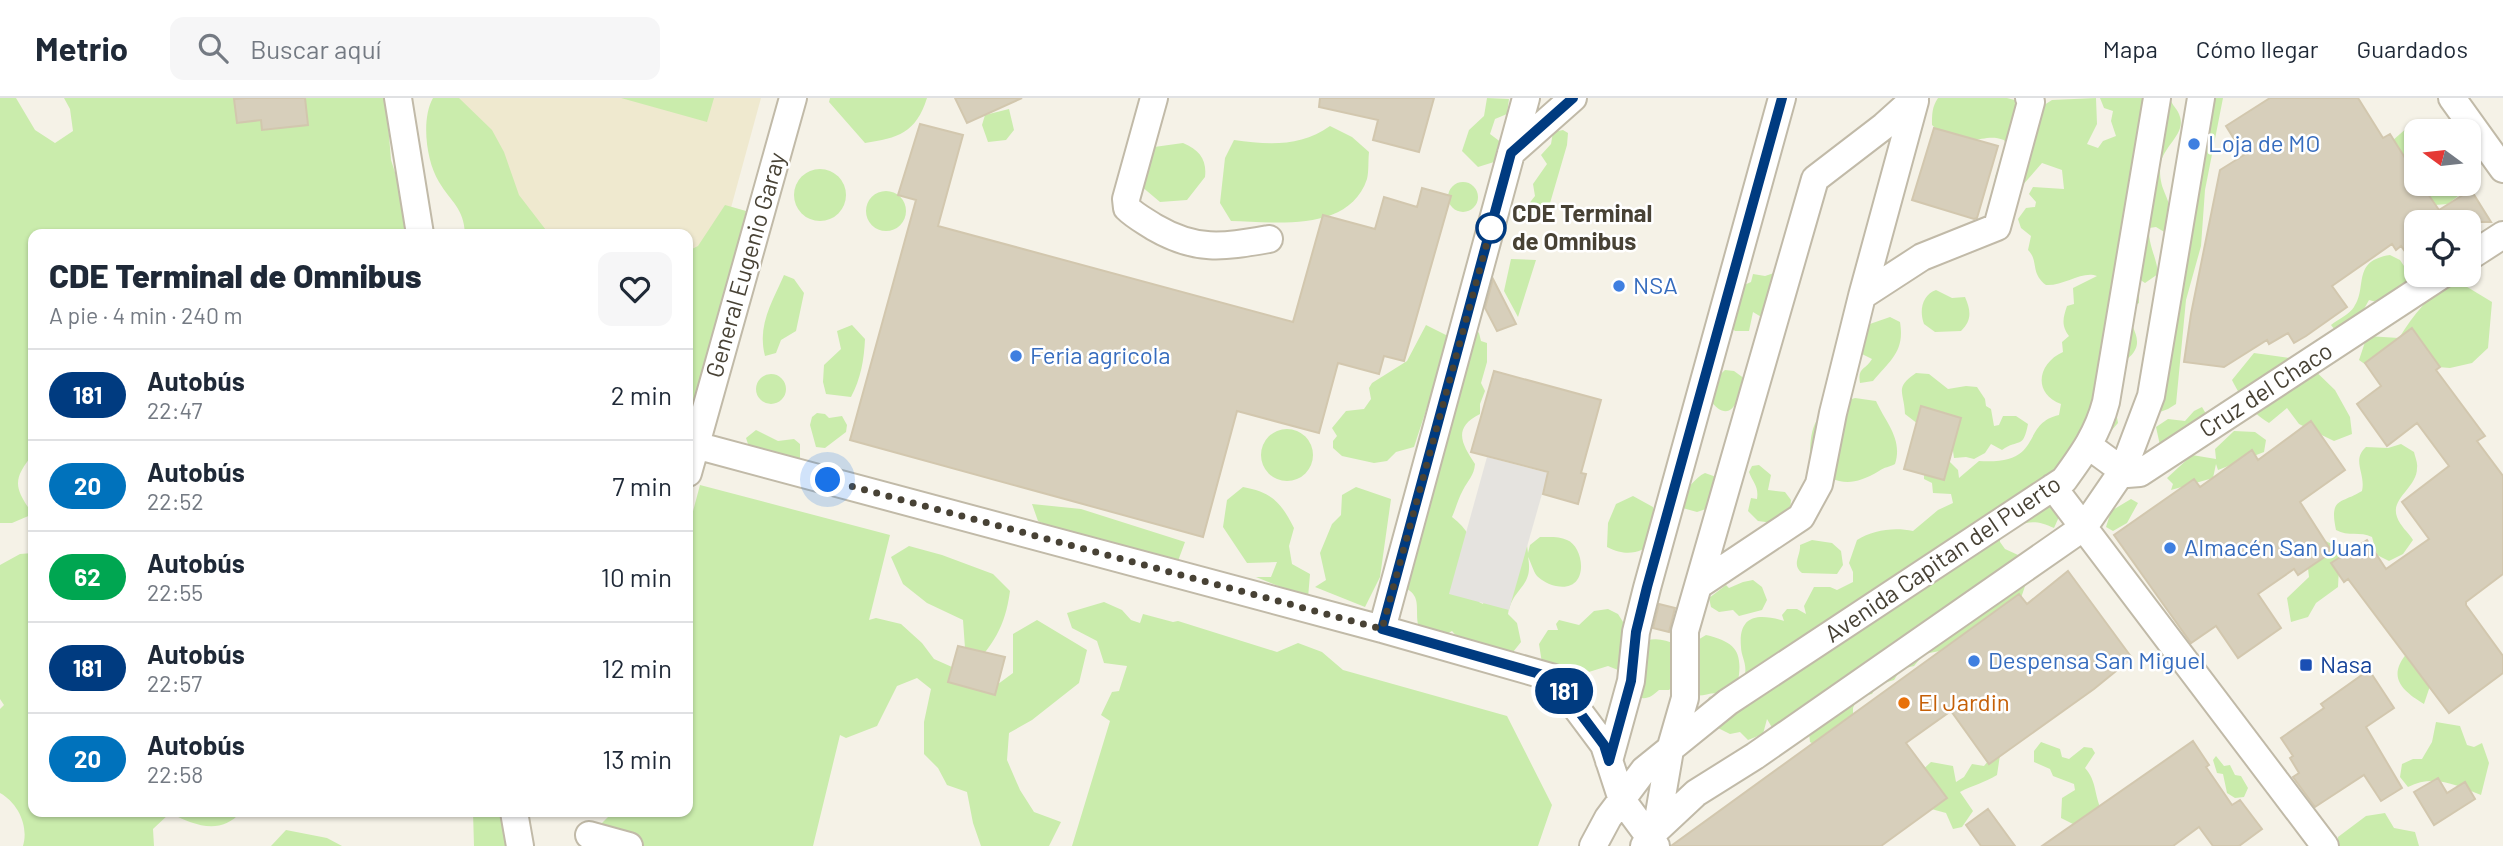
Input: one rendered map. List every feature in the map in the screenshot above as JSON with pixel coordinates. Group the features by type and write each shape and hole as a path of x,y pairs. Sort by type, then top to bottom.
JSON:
{"street":[{"path":"398,98 419,229"},
{"name":"General Eugenio Garay","path":"693,453 793,98"},
{"path":"1154,98 1126,199 1128,208 1163,232 1193,245 1219,248 1269,239"},
{"path":"1382,629 1526,98"},
{"path":"1511,153 1573,98"},
{"path":"1609,761 1631,681 1636,632 1647,587 1782,98"},
{"path":"1862,296 1922,257 1997,227 2031,102 2029,98"},
{"name":"Avenida Capitan del Puerto","path":"1593,846 1608,818 1644,770 1728,702 2064,480 2089,446 2099,427 2111,376 2157,98"},
{"name":"Avenida Capitan del Puerto","path":"1651,840 1696,793 1755,756 2084,527 2123,470 2151,396 2201,98"},
{"path":"2452,98 2503,169"},
{"path":"1699,585 1801,517 1819,484 1833,413 1862,296 1915,99"},
{"path":"1651,840 1670,750 1685,698 1685,631 1815,179 1915,99"},
{"path":"2481,249 2503,235"},
{"name":"Cruz del Chaco","path":"2123,470 2132,475 2140,473 2424,287"},
{"path":"695,445 1382,629 1554,678 1604,745 1622,800 1651,840"},
{"path":"2089,446 2123,470"},
{"path":"2053,487 2325,846"},
{"path":"515,817 520,846"},
{"path":"590,831 629,846"}],"shaded area":[{"path":"442,98 761,98 693,347 693,229 465,229"},
{"path":"1487,457 1548,473 1509,610 1449,594"}],"green space":[{"path":"0,98 16,98 35,130 55,143 73,131 70,109 64,98 386,98 391,160 413,229 28,229 28,461 18,483 28,506 28,516 12,523 0,523"},
{"path":"433,98 459,98 492,130 504,152 519,195 545,229 464,229 459,211 439,182 431,163 426,128"},
{"path":"621,98 714,98 707,122"},
{"path":"830,98 927,98 917,119 904,132 887,139 865,143 829,102"},
{"path":"1487,98 1509,99 1507,114 1495,119 1490,134 1502,143 1494,162 1478,167 1462,151 1469,130 1484,116"},
{"path":"1938,98 2007,98 2041,107 2052,100 2096,98 2097,124 2087,144 2098,148 2103,141 2116,136 2111,121 2113,111 2104,108 2100,98 2170,98 2178,112 2181,124 2164,155 2160,170 2162,187 2169,204 2169,221 2166,233 2156,227 2149,228 2158,274 2145,283 2139,279 2139,303 2128,310 2137,345 2122,368 2124,372 2116,412 2118,423 2083,463 2054,528 2033,522 2014,527 2000,535 2000,542 2005,549 2029,560 2028,577 2020,601 1945,650 1924,654 1914,666 1901,669 1894,680 1877,685 1872,694 1858,697 1853,708 1853,717 1815,745 1810,742 1809,733 1774,731 1767,719 1763,734 1748,740 1740,732 1730,734 1716,727 1706,705 1709,697 1730,689 1743,679 1745,663 1741,636 1746,623 1758,617 1784,621 1782,615 1787,609 1797,609 1806,614 1804,606 1814,587 1837,590 1853,582 1849,563 1857,540 1884,530 1913,531 1938,510 1953,503 1951,494 1933,493 1932,483 1924,479 1924,470 1948,460 1958,470 1959,478 1979,461 2000,461 2014,457 2023,451 2039,427 2059,415 2061,404 2052,399 2042,386 2044,370 2048,363 2063,352 2062,342 2069,336 2064,318 2067,306 2074,304 2073,288 2097,276 2086,275 2046,285 2038,276 2028,250 2031,236 2021,228 2018,219 2026,208 2035,207 2036,202 2029,194 2033,187 2064,189 2062,170 2042,163 2021,187 1993,207 1995,177 2007,146 2004,140 1965,140 1940,131 1932,125"},
{"path":"2191,98 2223,98 2205,190 2201,246 2186,300 2176,404 2133,422 2151,396 2139,381"},
{"path":"1009,109 1014,130 1006,140 988,142 982,125 985,115"},
{"path":"1330,126 1352,137 1369,152 1367,179 1358,196 1344,208 1309,221 1231,221 1220,203 1225,158 1234,140 1284,143 1308,138"},
{"path":"1563,130 1568,133 1567,145 1546,217 1517,212 1524,210 1535,196 1533,184 1547,164 1541,155 1551,144 1553,132"},
{"path":"2404,130 2404,168 2392,141"},
{"path":"1183,143 1201,156 1205,177 1187,200 1160,202 1141,186 1147,148"},
{"path":"820,169 830,171 838,177 844,185 844,205 838,213 830,219 820,221 810,219 802,213 796,205 794,195 796,185 802,177 810,171"},
{"path":"1463,182 1469,183 1477,191 1477,203 1469,211 1463,212 1457,211 1449,203 1448,197 1449,191 1457,183"},
{"path":"886,191 900,197 906,211 900,225 886,231 872,225 866,211 872,197"},
{"path":"2417,196 2458,196 2448,204 2421,206"},
{"path":"725,205 746,211 693,462 693,248 698,246"},
{"path":"2390,255 2400,260 2404,266 2405,290 2380,303 2369,300 2364,309 2366,323 2338,334 2331,325 2354,307 2365,269 2378,258"},
{"path":"1511,259 1536,260 1518,317 1504,291"},
{"path":"1774,273 1781,276 1763,318 1753,312 1749,331 1735,331 1732,328 1742,286 1751,282 1753,274 1765,276"},
{"path":"784,275 794,279 804,293 796,331 781,340 776,353 765,356 764,324"},
{"path":"2443,287 2467,287 2492,302 2488,348 2472,363 2450,368 2426,366 2376,372 2359,360 2367,336 2399,338"},
{"path":"1936,290 1952,298 1965,297 1969,315 1961,331 1935,332 1924,324 1923,304 1931,292"},
{"path":"1890,317 1900,322 1900,341 1895,355 1873,381 1860,383 1861,371 1872,359 1860,353 1867,325"},
{"path":"852,325 865,339 863,362 857,383 851,397 826,394 823,382 824,365 841,349 837,331"},
{"path":"1426,325 1450,337 1414,447 1396,452 1387,461 1374,463 1342,456 1333,448 1333,441 1337,436 1332,428 1346,411 1364,409 1371,399 1369,388 1372,383 1407,361"},
{"path":"1474,327 1481,341 1487,343 1487,362 1481,383 1485,391 1480,404 1480,414 1471,419 1463,431 1463,443 1475,464 1452,517 1469,535 1473,545 1479,602 1483,604 1486,594 1527,545 1528,553 1530,545 1540,537 1567,540 1578,551 1580,559 1581,568 1575,583 1556,586 1537,576 1528,557 1526,581 1514,598 1508,614 1517,623 1521,642 1513,652 1471,644 1452,631 1445,635 1422,634 1414,596 1403,587"},
{"path":"2254,353 2304,360 2335,390 2350,417 2352,434 2334,441 2299,424 2287,408 2269,423 2257,414 2243,399 2232,380"},
{"path":"1725,370 1734,371 1745,379 1737,402 1728,411 1723,411 1709,399 1716,378"},
{"path":"1916,373 1929,374 1948,389 1977,387 1986,406 1991,409 1994,426 1999,425 2003,416 2016,416 2028,424 2024,437 2020,442 2002,450 1991,444 1985,453 1974,459 1954,458 1953,451 1905,414 1903,386"},
{"path":"771,374 781,379 786,389 781,399 771,404 761,399 756,389 761,379"},
{"path":"1855,398 1876,401 1892,431 1897,455 1895,464 1860,480 1844,482 1810,467 1811,441 1816,422 1821,415 1829,408"},
{"path":"2202,407 2209,419 2163,459 2156,427 2168,419 2185,421"},
{"path":"817,413 825,414 829,418 842,416 847,425 846,432 825,448 816,447 810,425 812,417"},
{"path":"1287,429 1297,431 1305,437 1311,445 1311,465 1305,473 1297,479 1287,481 1277,479 1269,473 1263,465 1261,455 1263,445 1269,437 1277,431"},
{"path":"756,430 778,441 794,439 800,444 800,458 791,462 750,450 746,438"},
{"path":"2234,431 2255,432 2266,440 2264,452 2218,470 2216,464 2213,478 2171,490 2173,484 2167,478 2192,455 2216,459 2215,449"},
{"path":"2401,444 2414,452 2417,464 2416,475 2400,498 2396,510 2400,523 2413,540 2403,554 2389,561 2377,555 2372,537 2336,530 2334,512 2339,503 2362,491 2359,462 2366,447 2388,448"},
{"path":"1759,465 1771,475 1768,490 1785,492 1791,500 1790,511 1773,523 1758,521 1748,511 1751,498 1757,499 1756,488 1749,472 1752,466"},
{"path":"1705,473 1719,478 1706,509 1697,512 1679,507 1681,492"},
{"path":"700,485 890,535 869,620 876,618 901,624 922,643 934,659 952,667 965,648 963,620 927,603 903,584 891,557 909,546 993,574 1010,591 1008,604 996,635 968,672 994,687 1013,673 1013,634 1037,620 1087,650 1079,683 1032,720 1009,733 1007,760 1020,790 1034,812 1061,822 1049,846 981,846 967,792 947,785 938,768 924,754 924,722 931,689 917,678 897,686 877,726 846,738 840,735 813,846 595,846 597,828 608,817 693,817 693,511"},
{"path":"1243,487 1268,495 1280,505 1289,519 1294,528 1289,546 1292,564 1310,574 1308,598 1256,577 1271,577 1277,562 1247,563 1223,527 1227,500"},
{"path":"1356,487 1391,499 1380,577 1365,607 1315,587 1326,580 1320,553 1332,524 1341,515 1342,495"},
{"path":"1633,496 1653,507 1660,541 1640,551 1628,553 1607,547 1608,523 1616,504"},
{"path":"2131,499 2138,503 2127,523 2113,531 2106,527 2111,511"},
{"path":"1032,504 1081,509 1185,542 1178,561 1065,534 1038,521"},
{"path":"2313,535 2340,548 2338,587 2316,603 2308,617 2291,622 2287,598 2309,577 2307,560"},
{"path":"1812,540 1832,543 1841,551 1843,565 1837,574 1802,573 1799,570 1797,563 1800,545"},
{"path":"28,553 28,817 166,817 153,829 154,846 23,846 23,823 17,809 0,793 0,709 4,705 0,699 0,565 20,554"},
{"path":"1753,580 1762,587 1767,600 1762,610 1739,616 1733,610 1719,612 1711,607 1709,598 1726,585 1729,588"},
{"path":"1104,602 1122,610 1131,620 1140,623 1143,614 1178,621 1277,652 1298,643 1322,652 1343,670 1507,716 1552,805 1538,846 1072,846 1110,721 1101,715 1112,692 1119,691 1127,666 1104,663 1097,641 1072,628 1067,613"},
{"path":"1608,609 1618,614 1637,644 1657,639 1677,645 1681,678 1669,690 1659,690 1645,698 1635,696 1623,672 1608,666 1560,681 1542,663 1539,644 1548,630 1558,630 1556,624 1559,620 1579,625 1594,611"},
{"path":"1706,635 1731,645 1738,656 1738,682 1722,694 1696,695 1694,669 1700,664 1696,641"},
{"path":"2409,651 2434,674 2424,704 2399,682 2398,668"},
{"path":"2436,722 2460,726 2467,745 2474,747 2482,743 2489,763 2481,795 2436,781 2408,787 2400,777 2402,764 2413,759 2422,759 2432,742"},
{"path":"2041,742 2060,749 2062,757 2069,759 2084,747 2092,748 2095,753 2085,768 2092,778 2102,811 2079,827 2061,818 2062,798 2075,790 2074,784 2053,776 2050,769 2034,762 2034,751"},
{"path":"1993,755 2000,755 1997,775 1960,792 1973,811 1962,827 1953,829 1946,813 1924,807 1919,773 1931,762 1953,766 1956,782 1964,777 1972,764 1984,766"},
{"path":"2216,756 2224,766 2230,765 2235,775 2241,776 2248,788 2244,797 2235,798 2227,793 2223,774 2217,773 2213,760"},
{"path":"2385,813 2394,828 2415,832 2419,846 2338,846 2338,837 2366,816"},
{"path":"179,817 235,817 216,826"},
{"path":"473,817 514,817 517,846 474,846"},
{"path":"286,830 327,838 342,846 271,846"}],"building":[{"path":"305,98 308,125 262,130 261,120 237,123 234,99"},
{"path":"955,98 1022,98 967,123"},
{"path":"1320,98 1434,98 1419,152 1373,140 1378,120 1319,107"},
{"path":"2270,98 2358,98 2383,138 2390,134 2404,156 2404,196 2429,196 2439,210 2404,210 2404,250 2401,246 2396,250 2392,244 2332,286 2347,307 2294,343 2288,333 2269,344 2267,340 2224,367 2184,362 2220,170 2244,155 2226,126"},
{"path":"920,124 963,135 938,226 1293,322 1323,215 1375,229 1384,197 1417,207 1422,188 1451,196 1404,361 1384,356 1379,374 1338,363 1319,433 1237,411 1203,537 850,440 916,200 898,195"},
{"path":"1934,128 1998,146 1977,218 1912,200"},
{"path":"2461,196 2475,196 2491,222 2481,222 2481,210 2439,210"},
{"path":"1493,279 1516,324 1497,331 1485,308"},
{"path":"2412,328 2440,367 2436,370 2485,436 2477,441 2503,476 2503,574 2466,602 2466,605 2503,656 2503,673 2449,713 2348,579 2344,582 2331,563 2367,540 2386,569 2429,539 2402,502 2449,466 2417,423 2387,446 2357,404 2381,386 2365,363"},
{"path":"1494,371 1601,400 1581,473 1586,474 1578,504 1543,494 1548,472 1471,452"},
{"path":"1921,406 1961,418 1944,480 1904,469"},
{"path":"2311,421 2345,470 2300,502 2332,552 2298,575 2294,569 2258,594 2281,628 2238,658 2216,626 2191,643 2114,535 2194,479 2200,487 2252,450 2258,460"},
{"path":"2068,571 2132,658 2094,689 1989,764 1951,711 1906,743 1947,798 1881,846 1671,846 2019,594 2027,604"},
{"path":"1659,604 1675,608 1669,632 1653,628"},
{"path":"958,646 1005,657 995,695 948,682"},
{"path":"2369,670 2394,708 2366,727 2402,788 2381,801 2364,775 2315,807 2293,777 2299,773 2290,758 2293,756 2281,738 2324,708 2321,704"},
{"path":"2193,741 2209,765 2206,767 2232,805 2240,800 2262,829 2239,846 2213,846 2199,827 2173,846 2042,846"},
{"path":"2438,778 2447,793 2465,782 2475,799 2434,825 2414,792"},
{"path":"1988,809 2015,846 1981,846 1966,825"}],"bus line":[{"name":"181","path":"1573,98 1511,153 1382,629 1554,678 1604,745 1609,761 1631,681 1636,632 1647,587 1782,98"}],"place":[{"name":"Loja de MO","path":"2194,144"},
{"name":"CDE Terminal de Omnibus","path":"1491,228"},
{"name":"NSA","path":"1619,286"},
{"name":"Feria agricola","path":"1016,356"},
{"name":"Almacén San Juan","path":"2170,548"},
{"name":"Despensa San Miguel","path":"1974,661"},
{"name":"Nasa","path":"2306,665"},
{"name":"El Jardin","path":"1904,703"}],"route":[{"path":"828,480 1382,629 1491,228"}]}
